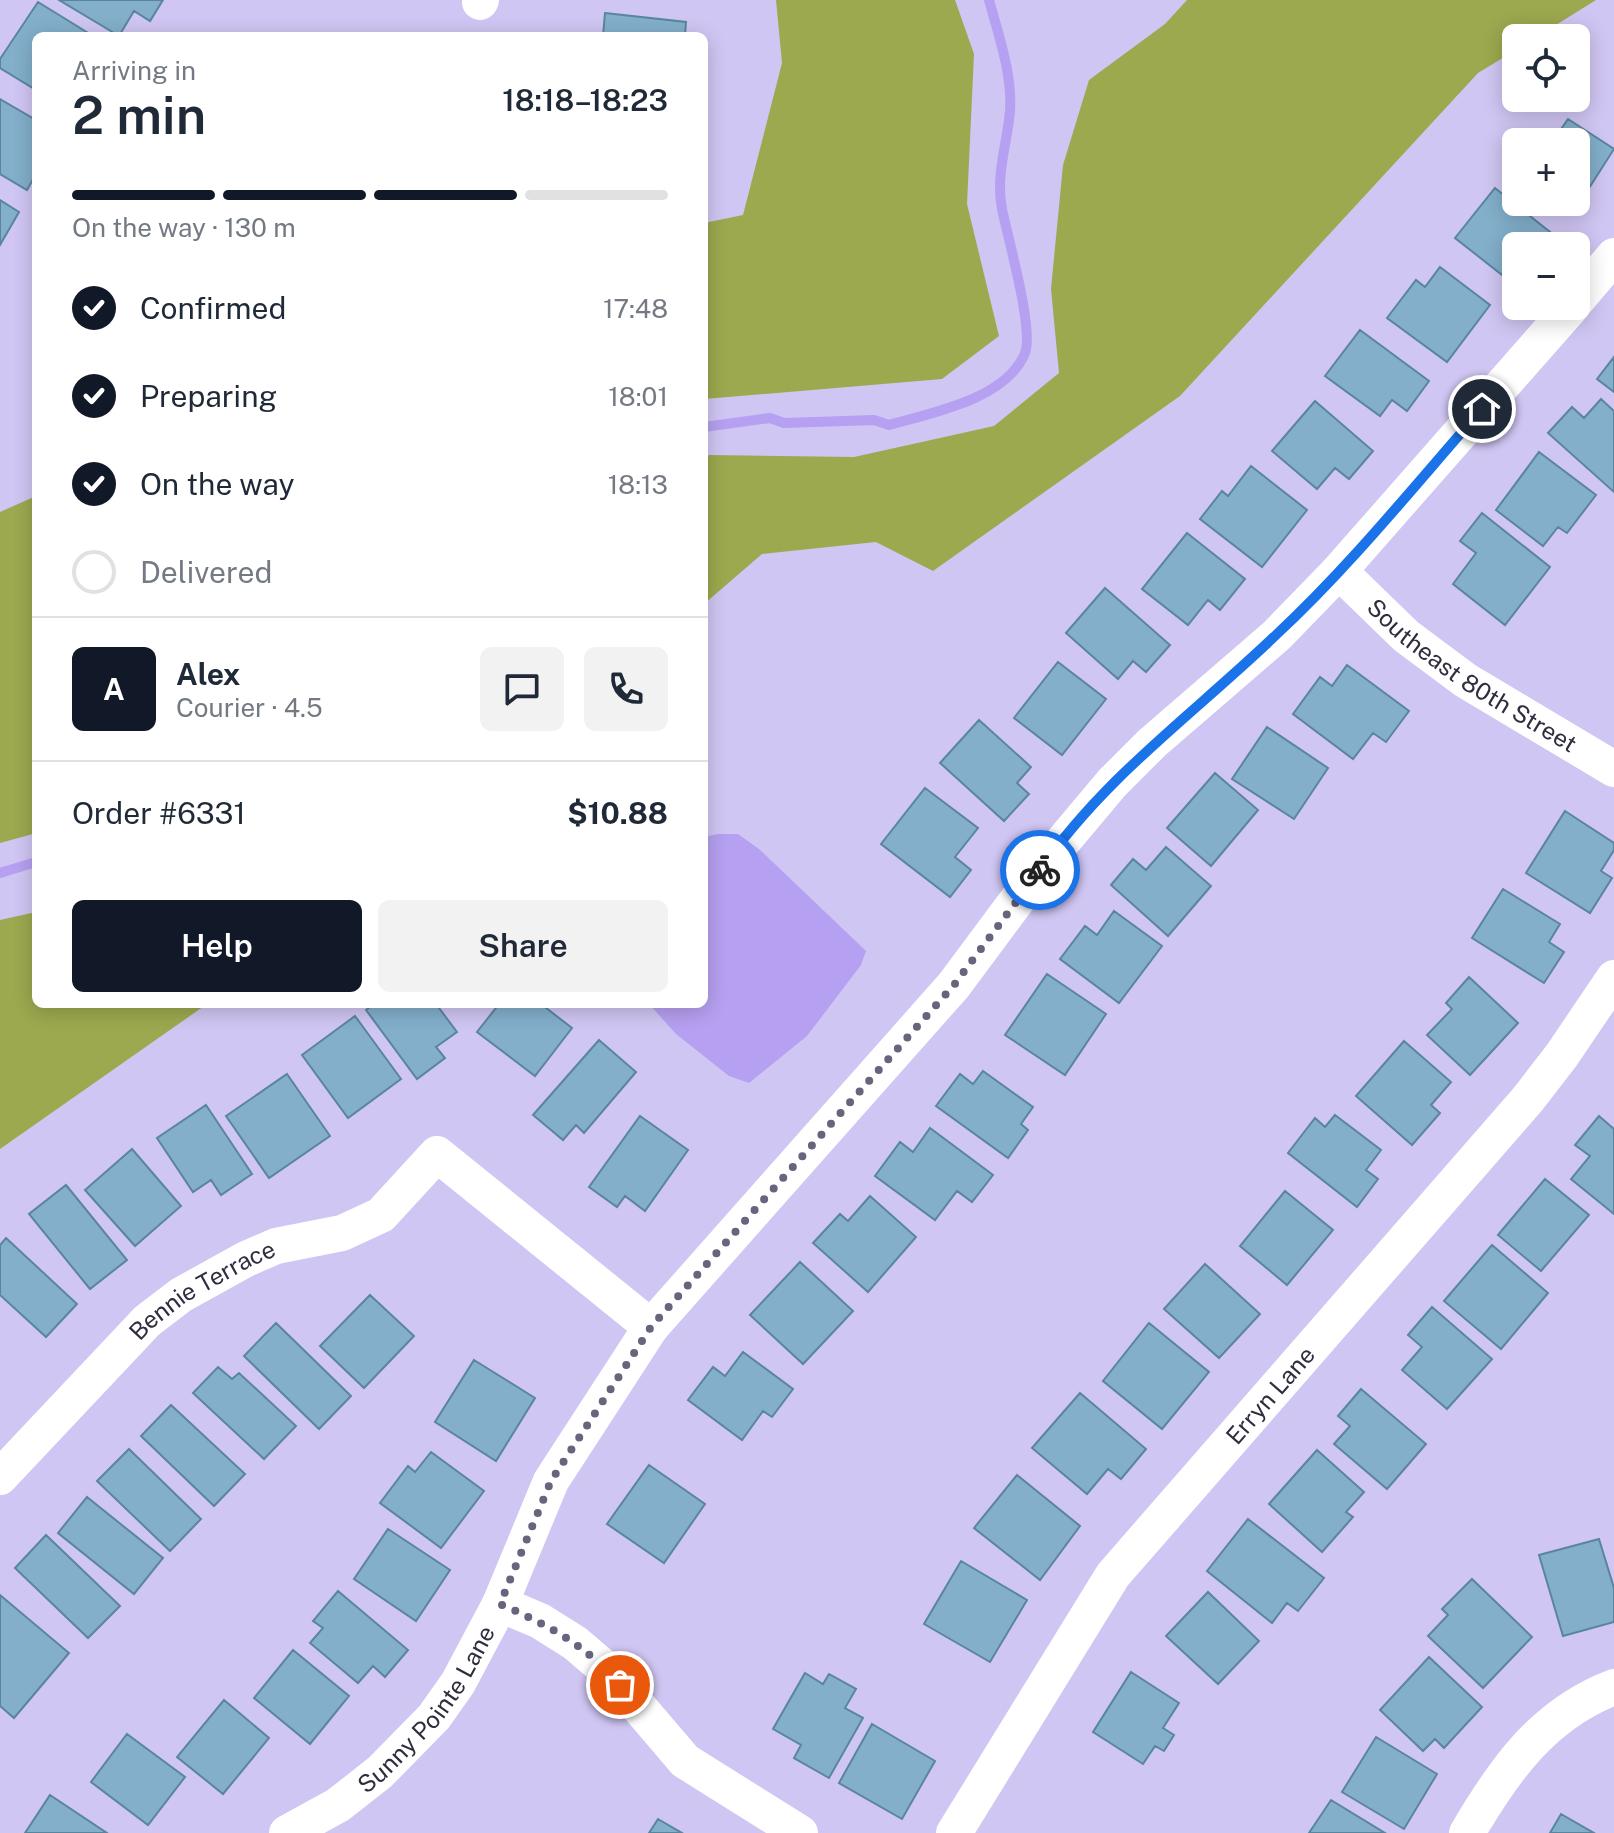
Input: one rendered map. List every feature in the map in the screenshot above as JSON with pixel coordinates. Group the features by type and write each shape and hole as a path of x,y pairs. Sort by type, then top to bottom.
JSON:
{"street":[{"path":"1590,284 1614,256"},
{"name":"Sunny Pointe Lane","path":"287,1833 338,1805 409,1746 458,1683 500,1604 551,1481 651,1327 954,985 1044,864 1112,783 1152,743 1277,635 1339,571 1560,320"},
{"name":"Southeast 80th Street","path":"1339,571 1406,636 1465,680 1614,769"},
{"name":"Erryn Lane","path":"954,1833 1113,1575 1528,1099 1614,978"},
{"name":"Bennie Terrace","path":"0,1477 147,1321 181,1295 276,1246 364,1225 381,1215 437,1154 651,1327"},
{"path":"500,1604 540,1621 575,1643 609,1672 685,1761 800,1833"},
{"path":"1467,1833 1522,1749 1573,1708 1614,1687"}],"green space":[{"path":"776,0 955,0 974,54 967,204 999,336 942,379 708,399 708,222 743,215 782,63"},
{"path":"1187,0 1596,0 1557,24 1502,24 1502,58 1478,73 1180,396 933,571 876,542 762,554 708,601 709,455 854,457 994,426 1059,373 1051,289 1063,165 1089,80 1165,24"},
{"path":"32,498 32,834 0,843 0,512"},
{"path":"32,913 32,1008 201,1008 0,1149 0,920"}],"shaded area":[{"path":"738,834 759,849 866,951 861,965 807,1036 749,1083 729,1076 676,1034 653,1008 708,1008 708,836"}],"building":[{"path":"59,0 163,0 150,21 134,11 121,32 112,32"},
{"path":"38,2 87,32 32,32 32,88 0,68 0,59"},
{"path":"605,13 686,22 685,32 603,32"},
{"path":"0,99 32,118 32,181 27,190 0,174"},
{"path":"1568,119 1582,128 1562,128"},
{"path":"1590,133 1614,149 1590,187"},
{"path":"1495,188 1502,194 1502,216 1530,216 1550,232 1502,232 1502,275 1455,238"},
{"path":"0,200 19,212 0,245"},
{"path":"1440,267 1490,305 1447,362 1387,318 1416,280 1425,287"},
{"path":"1360,330 1429,381 1407,411 1392,400 1380,416 1325,376"},
{"path":"1614,357 1614,392 1597,379"},
{"path":"1601,399 1614,411 1614,492 1548,433 1572,407 1584,418"},
{"path":"1315,401 1373,451 1349,479 1335,468 1317,489 1272,451"},
{"path":"1539,452 1596,495 1567,533 1558,527 1543,546 1496,510"},
{"path":"1251,466 1307,510 1262,567 1200,519 1222,491 1228,496"},
{"path":"1482,513 1550,567 1505,625 1453,584 1476,553 1460,541"},
{"path":"1187,533 1245,579 1220,610 1208,600 1188,625 1142,589"},
{"path":"1105,588 1170,645 1146,672 1133,661 1118,679 1066,633"},
{"path":"1058,662 1106,699 1062,755 1014,718"},
{"path":"1347,665 1409,711 1386,742 1373,733 1353,759 1293,714 1320,677 1332,686"},
{"path":"979,720 1031,767 1017,783 1029,794 1004,821 940,763"},
{"path":"1267,727 1328,768 1294,819 1232,779"},
{"path":"1215,773 1258,810 1211,866 1167,828"},
{"path":"925,788 978,828 955,857 971,870 950,897 881,844"},
{"path":"1565,811 1614,843 1614,850 1601,871 1612,878 1590,913 1526,873"},
{"path":"1166,847 1211,886 1168,936 1111,885 1133,859 1146,870"},
{"path":"1503,889 1560,924 1549,942 1564,952 1544,983 1472,938"},
{"path":"1114,911 1162,946 1119,1003 1060,959 1085,926 1097,935"},
{"path":"1047,974 1106,1014 1065,1075 1005,1035"},
{"path":"1469,977 1518,1023 1470,1075 1427,1035 1452,1009 1446,1003"},
{"path":"439,1008 457,1032 436,1047 445,1058 417,1079 366,1010"},
{"path":"496,1008 546,1008 572,1028 535,1076 477,1032"},
{"path":"355,1016 401,1079 348,1118 302,1055"},
{"path":"599,1040 636,1072 584,1133 576,1125 563,1140 533,1115"},
{"path":"1404,1041 1451,1082 1431,1105 1440,1113 1412,1145 1356,1096"},
{"path":"983,1071 1033,1107 1021,1124 1028,1130 1008,1158 936,1106 960,1074 973,1084"},
{"path":"287,1074 330,1136 269,1178 226,1116"},
{"path":"206,1105 252,1174 221,1195 211,1180 193,1192 157,1138"},
{"path":"1335,1115 1381,1150 1366,1170 1378,1179 1357,1207 1288,1153 1315,1118 1325,1127"},
{"path":"640,1116 688,1150 645,1211 625,1196 617,1207 589,1187"},
{"path":"1599,1116 1614,1129 1614,1214 1571,1179 1590,1156 1575,1145"},
{"path":"930,1128 993,1175 972,1202 957,1191 935,1220 875,1176 900,1142 913,1152"},
{"path":"132,1149 181,1206 135,1246 85,1190"},
{"path":"1545,1179 1589,1215 1541,1271 1498,1235"},
{"path":"66,1185 127,1260 90,1289 29,1214"},
{"path":"1285,1191 1333,1230 1287,1285 1240,1246"},
{"path":"870,1196 916,1237 868,1292 813,1243 840,1214 848,1221"},
{"path":"6,1238 77,1304 46,1337 0,1295 0,1245"},
{"path":"1492,1245 1548,1293 1501,1349 1444,1301"},
{"path":"800,1262 853,1311 803,1364 750,1315"},
{"path":"1205,1264 1260,1314 1219,1358 1164,1309"},
{"path":"370,1295 414,1336 364,1388 320,1346"},
{"path":"1432,1307 1492,1359 1447,1409 1402,1370 1422,1347 1408,1335"},
{"path":"276,1323 351,1396 319,1429 244,1356"},
{"path":"1149,1323 1209,1372 1162,1429 1103,1381"},
{"path":"743,1352 793,1389 772,1417 763,1411 742,1440 688,1400 713,1367 725,1376"},
{"path":"474,1360 535,1398 496,1461 435,1422"},
{"path":"218,1367 232,1379 239,1373 296,1426 264,1459 193,1393"},
{"path":"1361,1389 1426,1444 1387,1489 1334,1444 1350,1426 1338,1416"},
{"path":"1080,1393 1146,1449 1121,1479 1108,1469 1087,1494 1032,1448"},
{"path":"171,1405 245,1474 214,1506 141,1436"},
{"path":"129,1449 201,1519 170,1551 97,1481"},
{"path":"1317,1450 1364,1492 1346,1512 1353,1517 1322,1552 1269,1504"},
{"path":"431,1452 484,1491 441,1548 380,1503 408,1466 415,1472"},
{"path":"649,1465 705,1504 664,1563 607,1524"},
{"path":"1017,1475 1080,1526 1040,1580 974,1528"},
{"path":"87,1497 163,1558 134,1594 58,1533"},
{"path":"1248,1519 1324,1578 1298,1611 1287,1603 1272,1623 1207,1571"},
{"path":"388,1529 450,1570 416,1621 354,1579"},
{"path":"46,1535 120,1606 88,1638 15,1568"},
{"path":"1599,1539 1614,1588 1614,1622 1563,1636 1539,1555"},
{"path":"961,1561 1027,1600 990,1662 924,1624"},
{"path":"1472,1579 1532,1637 1483,1688 1428,1636 1448,1615 1442,1609"},
{"path":"338,1591 408,1650 385,1677 373,1666 358,1683 310,1643 323,1628 313,1621"},
{"path":"1208,1592 1259,1641 1218,1684 1166,1636"},
{"path":"0,1595 69,1653 14,1718 0,1706"},
{"path":"293,1650 349,1696 310,1744 254,1698"},
{"path":"1429,1657 1482,1707 1444,1748 1435,1739 1423,1751 1380,1710"},
{"path":"1131,1672 1179,1703 1163,1728 1174,1735 1164,1751 1155,1746 1143,1764 1093,1732"},
{"path":"805,1673 823,1684 829,1674 856,1689 845,1708 863,1718 829,1778 794,1758 801,1745 773,1729"},
{"path":"224,1700 269,1738 223,1794 177,1757"},
{"path":"872,1724 935,1761 902,1819 839,1783"},
{"path":"127,1734 185,1777 148,1825 91,1782"},
{"path":"1376,1737 1437,1774 1404,1829 1342,1792"},
{"path":"50,1795 107,1833 25,1833"},
{"path":"1331,1800 1385,1833 1309,1833"},
{"path":"1561,1814 1594,1833 1550,1833"},
{"path":"658,1819 682,1833 649,1833"}],"waterway":[{"path":"708,426 770,418 784,423 874,420 889,425 966,402 1002,382 1016,369 1025,353 1026,325 1000,186 1010,90 989,0"},
{"path":"0,873 32,863"}],"way so far":[{"path":"620,1685 575,1643 540,1621 500,1604 539,1504 651,1327 954,985 1040,870"}],"route":[{"path":"1040,870 1112,783 1152,743 1277,635 1339,571 1482,409"}]}
